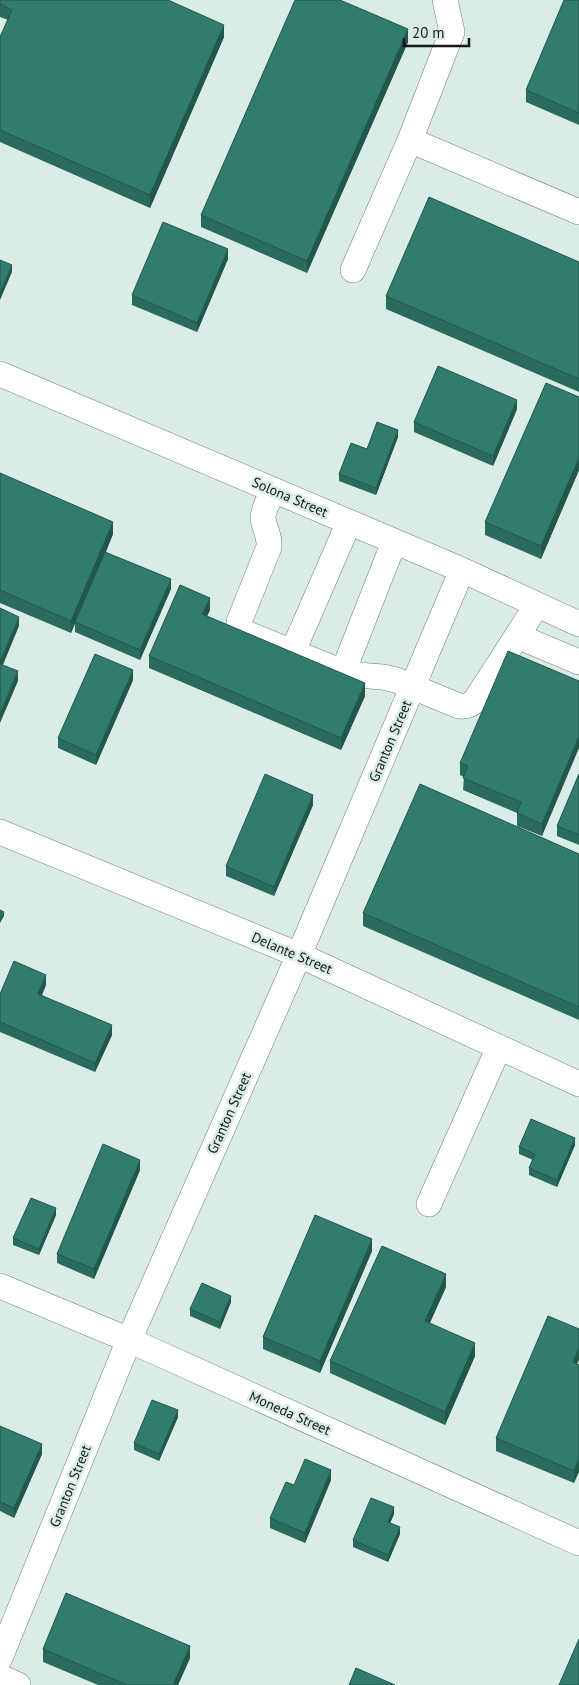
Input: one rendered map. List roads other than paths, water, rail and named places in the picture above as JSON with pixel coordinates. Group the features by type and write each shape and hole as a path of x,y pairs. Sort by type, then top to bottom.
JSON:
{"street":[{"path":"353,270 410,140 452,32 445,0"},
{"path":"410,140 579,212"},
{"name":"Solona Street","path":"0,374 462,570 579,624"},
{"path":"273,490 264,515 270,540 269,547 239,622 243,632 343,672 383,676 459,706 470,705 537,605"},
{"path":"293,652 349,522"},
{"path":"343,672 394,542"},
{"name":"Granton Street","path":"0,1658 129,1340 299,955 462,570"},
{"path":"517,636 579,662"},
{"name":"Delante Street","path":"0,832 299,955 579,1084"},
{"path":"429,1204 499,1047"},
{"name":"Moneda Street","path":"0,1286 129,1340 579,1543"},
{"path":"0,1677 18,1685"}]}
